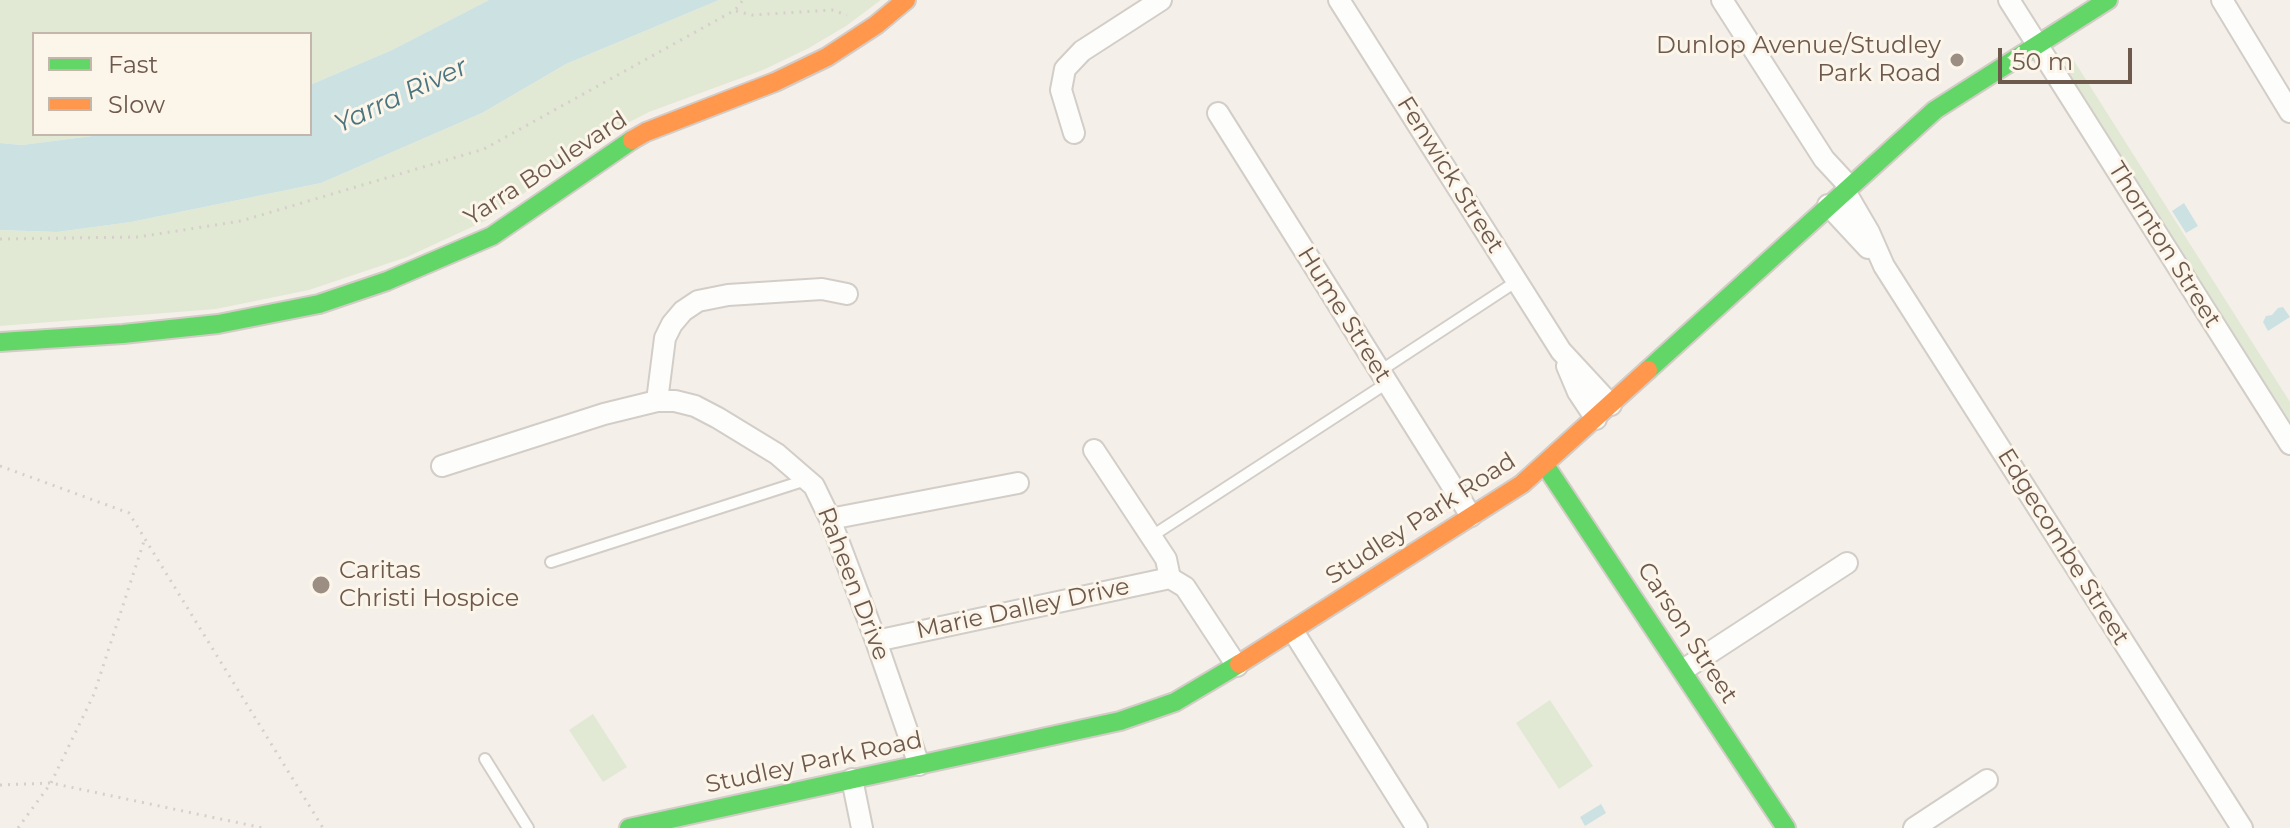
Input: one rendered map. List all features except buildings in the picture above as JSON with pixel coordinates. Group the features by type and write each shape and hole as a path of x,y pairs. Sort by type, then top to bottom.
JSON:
{"main road":[{"name":"Yarra Boulevard","path":"0,342 154,332 241,321 319,304 387,281 492,236 611,152 646,132 775,82 827,57 876,25 906,0"},
{"name":"Studley Park Road","path":"629,828 1120,721 1197,691 1471,516 1545,465 1935,110 2108,0"},
{"name":"Carson Street","path":"1545,465 1786,828"}],"street":[{"path":"1074,133 1061,90 1065,69 1089,46 1161,0"},
{"name":"Fenwick Street","path":"1339,0 1561,351 1578,392 1603,412"},
{"name":"Edgecombe Street","path":"1722,0 1824,159 1847,188 1884,266 2242,828"},
{"name":"Thornton Street","path":"2009,0 2290,444"},
{"path":"2222,5 2290,112"},
{"name":"Hume Street","path":"1218,113 1471,516"},
{"name":"Edgecombe Street","path":"1828,205 1884,266"},
{"path":"657,401 665,338 677,317 698,301 728,295 822,289 847,294"},
{"name":"Raheen Drive","path":"442,466 604,414 657,401 695,406 777,454 808,480 820,496 876,641 919,765"},
{"path":"1094,450 1166,559 1170,578 1185,587 1237,666"},
{"path":"830,519 1018,483"},
{"path":"1683,670 1847,563"},
{"name":"Marie Dalley Drive","path":"876,641 1170,578"},
{"path":"1293,631 1417,828"},
{"path":"852,779 862,828"},
{"path":"1914,828 1987,780"}],"lane":[{"path":"1152,536 1517,281"},
{"path":"551,562 808,480"},
{"path":"485,759 528,828"}],"path":[{"path":"0,239 138,237 241,221 484,149 735,10 743,0"},
{"path":"735,10 752,15 832,10 854,17"},
{"path":"0,466 129,513 323,828"},
{"path":"18,828 51,783 94,694 145,538"},
{"path":"0,785 51,783 263,828"}],"green space":[{"path":"0,0 489,0 392,50 312,84 312,32 32,32 32,136 92,136 22,145 0,143"},
{"path":"719,0 881,0 809,48 763,70 649,112 620,127 487,220 407,257 309,290 216,309 0,326 0,230 57,232 131,222 321,183 482,113 566,64"},
{"path":"2071,56 2290,402 2290,431 2057,64"},
{"path":"1550,700 1593,766 1559,789 1516,723"},
{"path":"593,714 627,767 603,782 569,730"}],"water":[{"name":"Yarra River","path":"489,0 719,0 566,64 482,113 321,183 131,222 57,232 0,230 0,143 22,145 92,136 312,136 312,84 392,50"},
{"path":"2184,203 2198,226 2186,233 2172,211"},
{"path":"2283,307 2290,317 2268,331 2263,322 2266,316"},
{"path":"1601,804 1606,813 1585,826 1580,817"}],"traffic: fast":[{"path":"1648,370 1935,110 2108,0"},
{"path":"0,342 218,324 319,304 387,281 492,236 632,140"},
{"path":"1545,465 1786,828"},
{"path":"629,828 1120,721 1175,702 1239,664"}],"traffic: slow":[{"path":"632,140 775,82 827,57 876,25 906,0"},
{"path":"1239,664 1522,484 1648,370"}],"place":[{"name":"Dunlop Avenue/Studley Park Road","path":"1957,60"},
{"name":"Caritas Christi Hospice","path":"321,585"}]}
